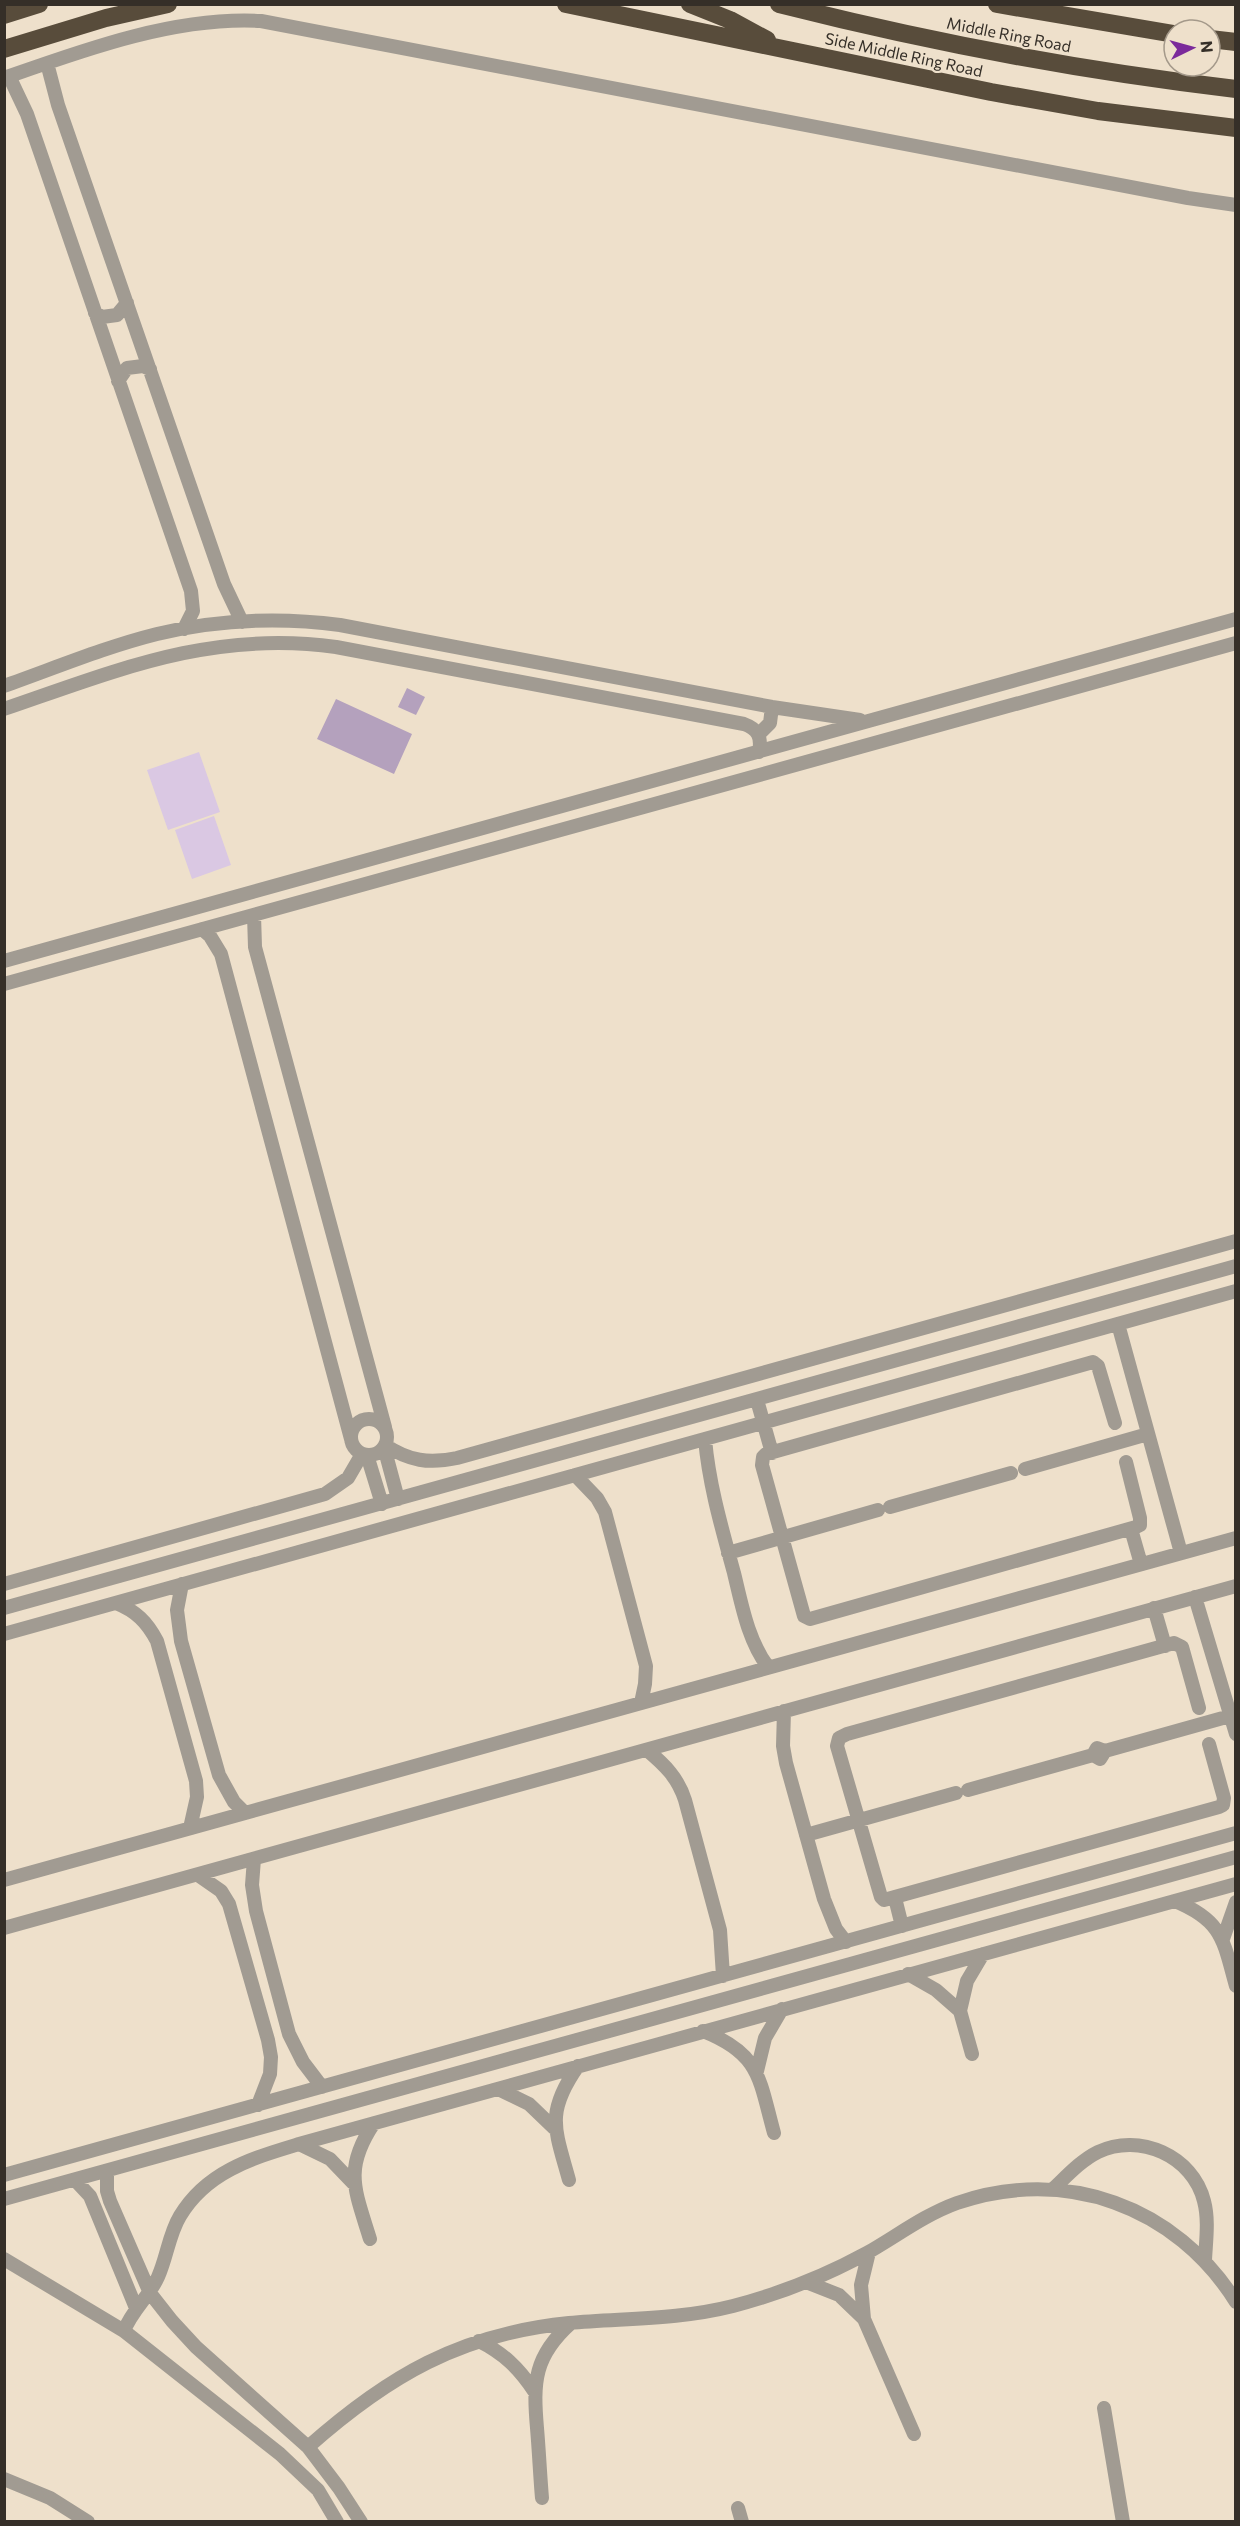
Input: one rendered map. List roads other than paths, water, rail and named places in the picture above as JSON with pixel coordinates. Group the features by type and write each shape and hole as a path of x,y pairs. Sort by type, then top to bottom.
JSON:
{"highway":[{"path":"4,15 39,4"},
{"path":"4,49 106,18 168,4"},
{"name":"Side Middle Ring Road","path":"566,4 1023,98 1120,114 1236,128"},
{"path":"690,4 736,23 777,47"},
{"name":"Middle Ring Road","path":"779,4 996,52 1124,74 1236,89"},
{"name":"Middle Ring Road","path":"997,4 1162,32"}],"street":[{"path":"184,629 193,611 193,601 27,114 7,77 138,35 227,21 261,21 1179,197 1236,205"},
{"path":"47,63 58,105 224,584 242,622"},
{"path":"95,313 102,317 117,315 127,303"},
{"path":"118,381 121,374 135,365 150,369"},
{"path":"4,962 1236,619"},
{"path":"4,686 131,642 184,629 242,622 297,621 340,625 772,707 840,718 877,719"},
{"path":"4,710 162,656 216,646 295,643 348,649 744,724 752,727 759,734 761,743 759,752"},
{"path":"4,984 1236,643"},
{"path":"1089,660 1095,682"},
{"path":"759,734 770,723 772,707"},
{"path":"443,840 449,861"},
{"path":"254,915 255,947 387,1433 385,1446 398,1499"},
{"path":"202,930 210,936 221,954 351,1439 357,1450 365,1454 380,1452 385,1446"},
{"path":"385,1446 398,1454 420,1461 457,1458 1236,1240"},
{"path":"4,1608 1232,1267 1235,1292 4,1634"},
{"path":"1118,1324 1181,1553"},
{"path":"1115,1423 1098,1366 1093,1362 763,1457 762,1465 804,1616 808,1619 1140,1525 1141,1521 1126,1462"},
{"path":"757,1400 772,1453"},
{"path":"351,1439 354,1427 363,1420 375,1420 385,1427"},
{"path":"728,1553 1148,1434"},
{"path":"705,1439 711,1484 728,1553 753,1643 768,1668"},
{"path":"365,1454 382,1504"},
{"path":"4,1584 325,1494 348,1478 365,1454"},
{"path":"575,1475 597,1498 610,1527 646,1666 641,1703"},
{"path":"1131,1529 1141,1564"},
{"path":"4,1880 1236,1538"},
{"path":"182,1584 177,1623 184,1653 219,1775 234,1802 245,1813"},
{"path":"4,1928 1236,1586"},
{"path":"1195,1597 1236,1734"},
{"path":"117,1602 141,1617 157,1641 196,1781 196,1805 190,1828"},
{"path":"1154,1608 1165,1646"},
{"path":"1199,1708 1182,1647 1174,1643 842,1735 838,1738 837,1746 881,1897 884,1900 1219,1807 1223,1805 1224,1798 1209,1744"},
{"path":"784,1712 783,1746 786,1763 829,1914 846,1942"},
{"path":"806,1835 1230,1716"},
{"path":"647,1750 671,1771 680,1784 720,1930 723,1976"},
{"path":"4,2175 1236,1833"},
{"path":"4,2199 1236,1857"},
{"path":"254,1859 252,1885 256,1911 289,2034 303,2062 322,2087"},
{"path":"198,1875 221,1891 229,1904 268,2040 271,2057 270,2074 258,2105"},
{"path":"124,2331 135,2308 150,2293 159,2277 180,2217 195,2196 214,2178 236,2165 299,2144 498,2088 1236,1884"},
{"path":"895,1898 903,1926"},
{"path":"1175,1901 1202,1916 1223,1939 1236,1986"},
{"path":"1223,1939 1236,1902"},
{"path":"972,2054 960,2011 967,1981 983,1954"},
{"path":"908,1974 936,1990 960,2011"},
{"path":"757,2071 765,2038 782,2009"},
{"path":"703,2031 734,2046 757,2071 774,2133"},
{"path":"417,2061 413,2071 418,2081 423,2083"},
{"path":"569,2180 554,2128 561,2095 578,2066"},
{"path":"367,2075 372,2076 378,2086 373,2097"},
{"path":"498,2088 529,2104 554,2128"},
{"path":"353,2183 359,2151 374,2123"},
{"path":"299,2144 330,2159 353,2183 370,2239"},
{"path":"1052,2190 1080,2164 1098,2152 1119,2145 1141,2145 1162,2151 1188,2171 1195,2179 1204,2199 1207,2221 1205,2260"},
{"path":"107,2171 107,2192 110,2201 150,2293 196,2347 312,2452 361,2522"},
{"path":"75,2180 90,2196 135,2308"},
{"path":"300,2471 312,2452 361,2401 417,2366 479,2341 540,2326 645,2320 692,2314 741,2303 806,2282 869,2252 928,2216 957,2203 988,2194 1020,2190 1052,2190 1087,2194 1120,2203 1151,2217 1180,2236 1205,2260 1236,2301"},
{"path":"869,2252 861,2285 864,2319 914,2434"},
{"path":"4,2259 124,2331 300,2471 318,2490 337,2522"},
{"path":"806,2282 839,2295 864,2319"},
{"path":"542,2498 534,2391 537,2371 544,2353 556,2336 571,2323"},
{"path":"479,2341 511,2361 534,2391"},
{"path":"1104,2408 1124,2522"},
{"path":"4,2479 50,2498 88,2522"}]}
